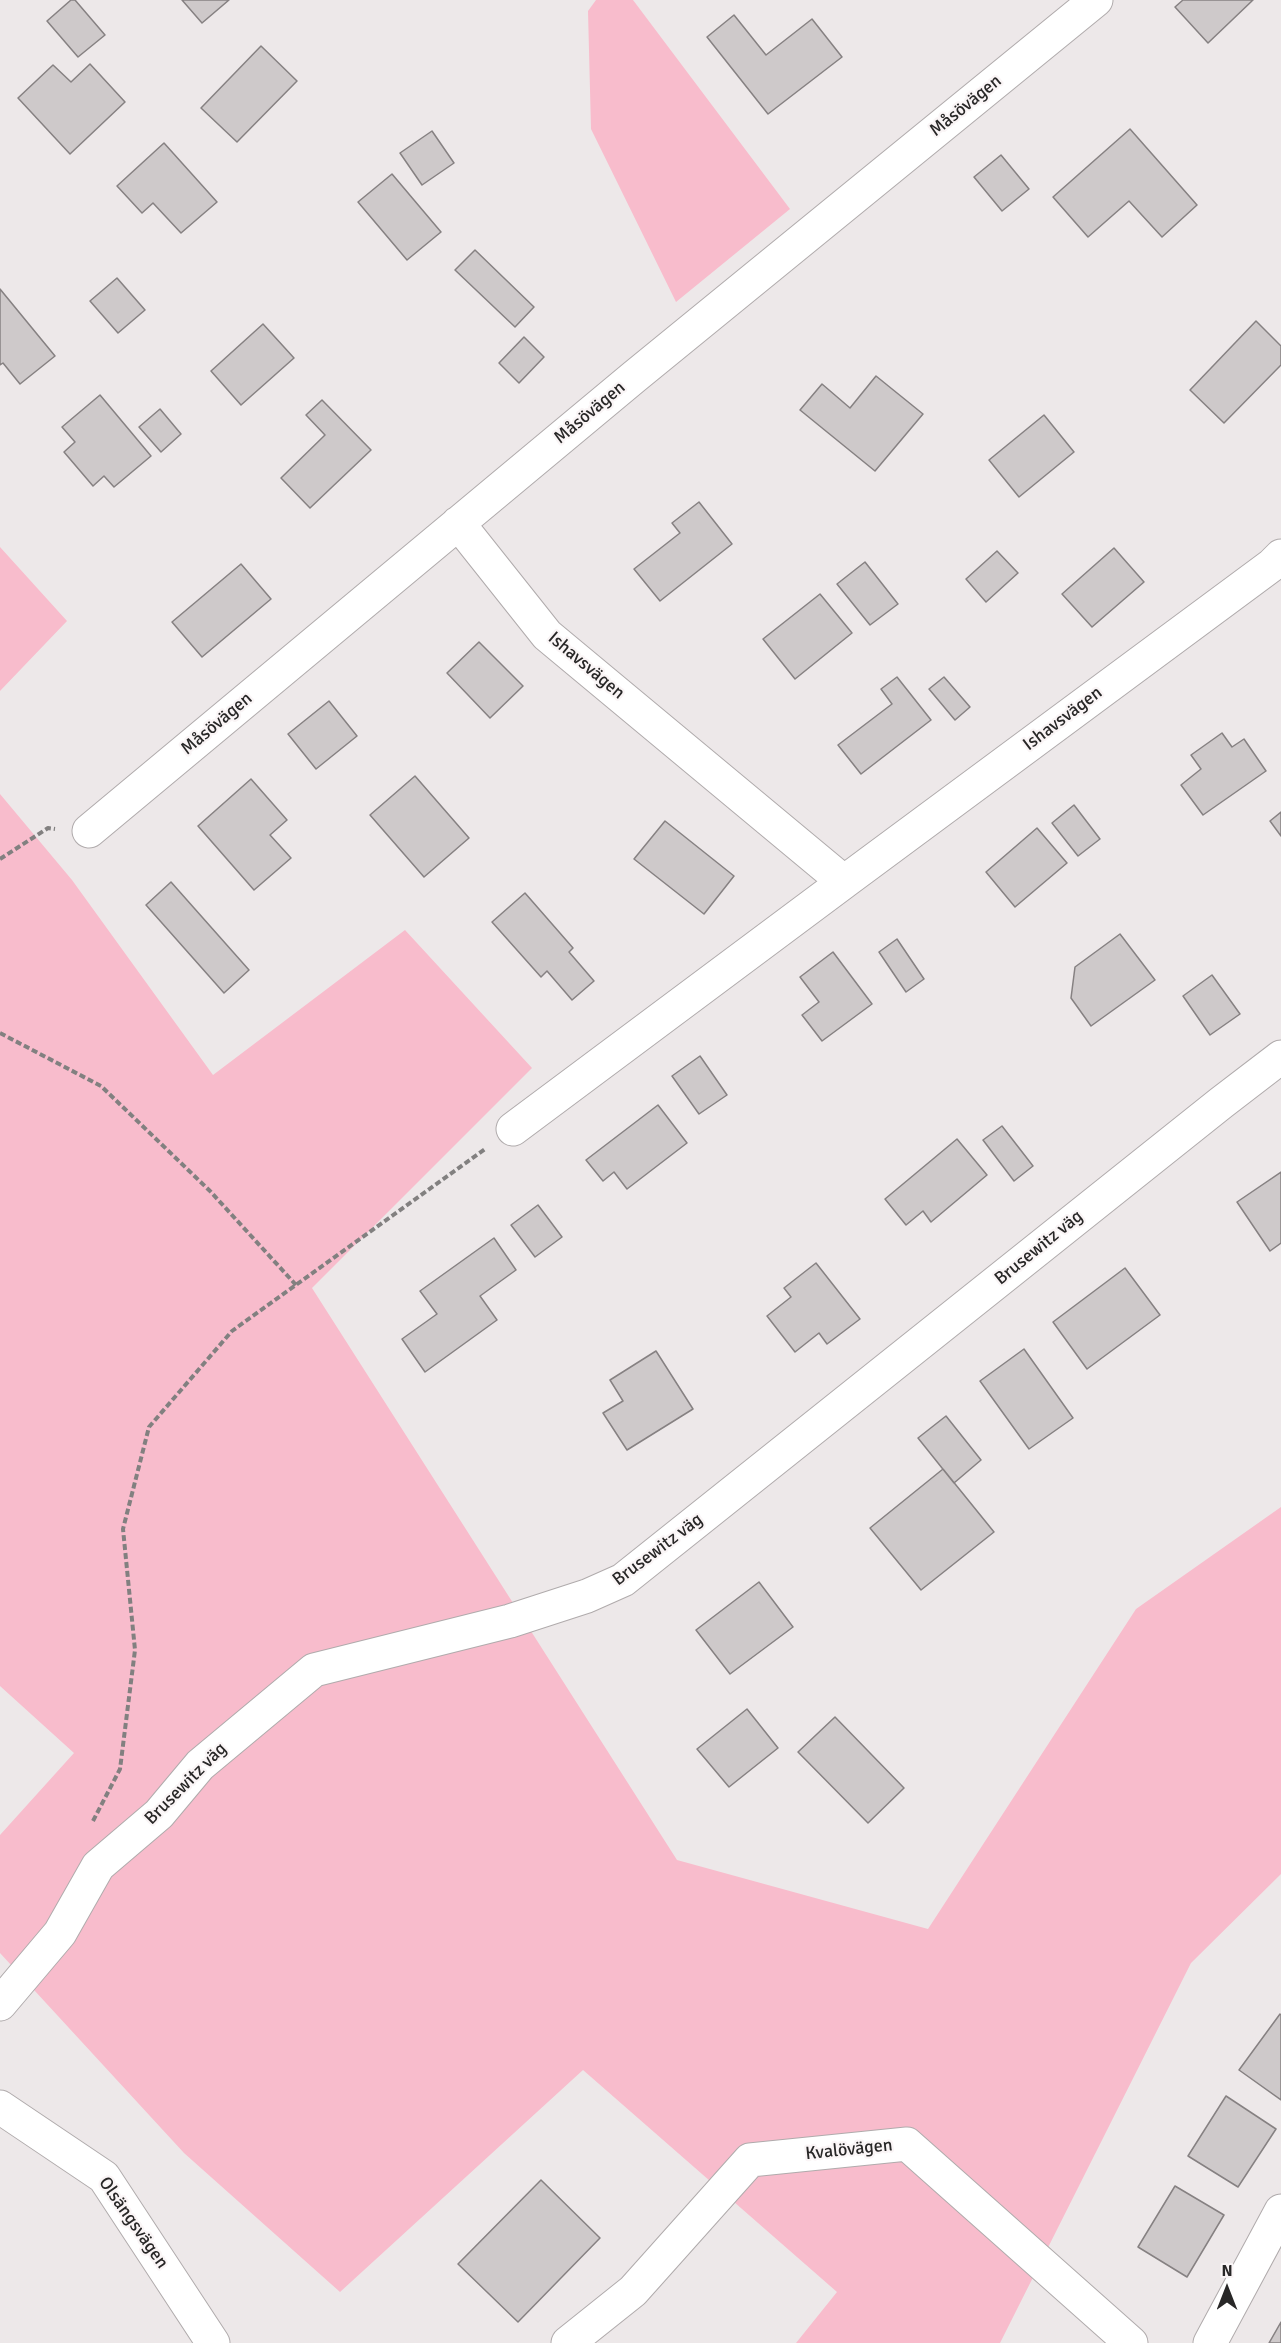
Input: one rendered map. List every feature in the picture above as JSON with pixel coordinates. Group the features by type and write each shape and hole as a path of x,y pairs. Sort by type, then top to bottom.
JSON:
{"street":[{"name":"Måsövägen","path":"89,831 634,376 1096,0"},
{"name":"Ishavsvägen","path":"458,524 547,634 844,882"},
{"name":"Ishavsvägen","path":"513,1129 1272,565 1281,556"},
{"name":"Brusewitz väg","path":"0,2004 60,1932 98,1866 159,1814 200,1765 314,1670 510,1621 587,1596 623,1580 1281,1057"},
{"name":"Olsängsvägen","path":"0,2107 104,2176 213,2343"},
{"name":"Kvalövägen","path":"568,2343 633,2291 750,2160 907,2144 1131,2343"},
{"path":"1209,2343 1281,2211"}],"path":[{"path":"0,858 48,828 89,831"},
{"path":"0,1033 100,1086 210,1191 296,1285"},
{"path":"93,1822 120,1769 135,1650 123,1529 149,1427 232,1332 513,1129"}],"shaded area":[{"path":"596,0 633,0 790,209 676,302 591,129 588,11"},
{"path":"0,547 67,621 0,691"},
{"path":"0,794 72,880 213,1075 405,930 532,1068 312,1288 677,1860 928,1929 1136,1609 1281,1507 1281,1874 1191,1963 1000,2343 796,2343 837,2292 583,2070 340,2292 184,2153 0,1953 0,1835 74,1753 0,1686"}],"building":[{"path":"71,0 75,0 105,35 78,57 47,21"},
{"path":"182,0 229,0 202,23"},
{"path":"1183,0 1253,0 1208,43 1175,7"},
{"path":"734,15 766,55 812,19 842,57 768,114 707,37"},
{"path":"261,46 297,81 237,142 201,108"},
{"path":"90,64 125,102 70,154 18,98 53,65 71,82"},
{"path":"1130,129 1197,205 1162,237 1129,201 1088,237 1053,197"},
{"path":"432,131 454,163 422,185 400,153"},
{"path":"164,143 217,202 181,233 153,203 142,213 117,186"},
{"path":"1001,155 1029,189 1002,211 974,177"},
{"path":"392,174 441,232 407,260 358,202"},
{"path":"475,250 534,307 515,327 455,270"},
{"path":"117,278 145,310 118,333 90,301"},
{"path":"0,289 55,356 20,384 3,363 0,365"},
{"path":"1256,321 1281,346 1281,365 1224,423 1190,390"},
{"path":"263,324 294,358 241,405 211,371"},
{"path":"524,337 544,357 519,383 499,363"},
{"path":"876,376 923,414 875,471 800,410 822,384 850,408"},
{"path":"100,395 151,456 114,487 104,476 93,486 64,452 75,442 62,427"},
{"path":"322,400 371,450 310,508 281,478 325,435 306,415"},
{"path":"160,409 181,434 161,452 139,427"},
{"path":"1044,415 1074,452 1019,497 989,460"},
{"path":"699,502 732,544 660,601 634,569 680,533 672,523"},
{"path":"1114,548 1144,582 1092,627 1062,594"},
{"path":"997,551 1018,573 986,602 966,579"},
{"path":"865,562 898,604 870,625 837,584"},
{"path":"241,564 271,599 202,657 172,622"},
{"path":"820,594 852,633 795,679 763,639"},
{"path":"479,642 523,686 490,718 447,673"},
{"path":"897,677 931,720 861,774 838,745 892,704 881,689"},
{"path":"944,677 970,707 955,720 929,689"},
{"path":"329,701 357,736 316,769 288,734"},
{"path":"1222,733 1232,747 1244,739 1266,771 1203,815 1181,785 1201,769 1191,755"},
{"path":"415,776 469,838 424,877 370,815"},
{"path":"251,779 287,820 270,835 291,858 254,890 198,826"},
{"path":"1074,805 1100,839 1078,856 1052,823"},
{"path":"1281,812 1281,836 1270,821"},
{"path":"665,821 734,876 704,914 634,859"},
{"path":"1037,828 1067,863 1015,907 986,872"},
{"path":"171,882 249,970 224,993 146,905"},
{"path":"525,893 573,948 569,952 594,981 572,1000 547,971 541,977 492,922"},
{"path":"1120,934 1155,980 1091,1026 1071,998 1075,967"},
{"path":"897,939 924,979 906,992 879,952"},
{"path":"833,952 872,1004 822,1041 802,1015 819,1002 800,977"},
{"path":"1212,975 1240,1014 1210,1035 1183,996"},
{"path":"700,1056 727,1095 699,1114 672,1076"},
{"path":"658,1105 687,1143 627,1189 614,1172 603,1181 586,1160"},
{"path":"1002,1126 1033,1166 1014,1181 983,1140"},
{"path":"957,1139 987,1175 931,1222 923,1211 906,1225 885,1199"},
{"path":"1281,1172 1281,1243 1270,1251 1237,1202"},
{"path":"538,1205 562,1237 535,1257 511,1225"},
{"path":"494,1238 516,1270 480,1296 497,1320 425,1372 402,1339 437,1314 420,1291"},
{"path":"816,1263 860,1319 827,1344 819,1333 795,1352 767,1316 791,1297 784,1288"},
{"path":"1125,1268 1160,1315 1087,1369 1053,1322"},
{"path":"1024,1349 1073,1418 1029,1449 980,1381"},
{"path":"656,1351 693,1409 627,1450 603,1413 623,1401 610,1380"},
{"path":"946,1416 981,1460 954,1483 918,1438"},
{"path":"943,1469 994,1532 921,1590 870,1528"},
{"path":"759,1582 793,1627 730,1674 696,1630"},
{"path":"747,1709 778,1748 729,1787 697,1749"},
{"path":"835,1717 904,1788 868,1823 798,1752"},
{"path":"1281,2015 1281,2100 1239,2070"},
{"path":"1226,2096 1276,2129 1238,2187 1188,2156"},
{"path":"541,2180 600,2238 518,2322 458,2264"},
{"path":"1175,2186 1224,2215 1187,2277 1138,2247"},
{"path":"1281,2322 1281,2343 1269,2343"}]}
